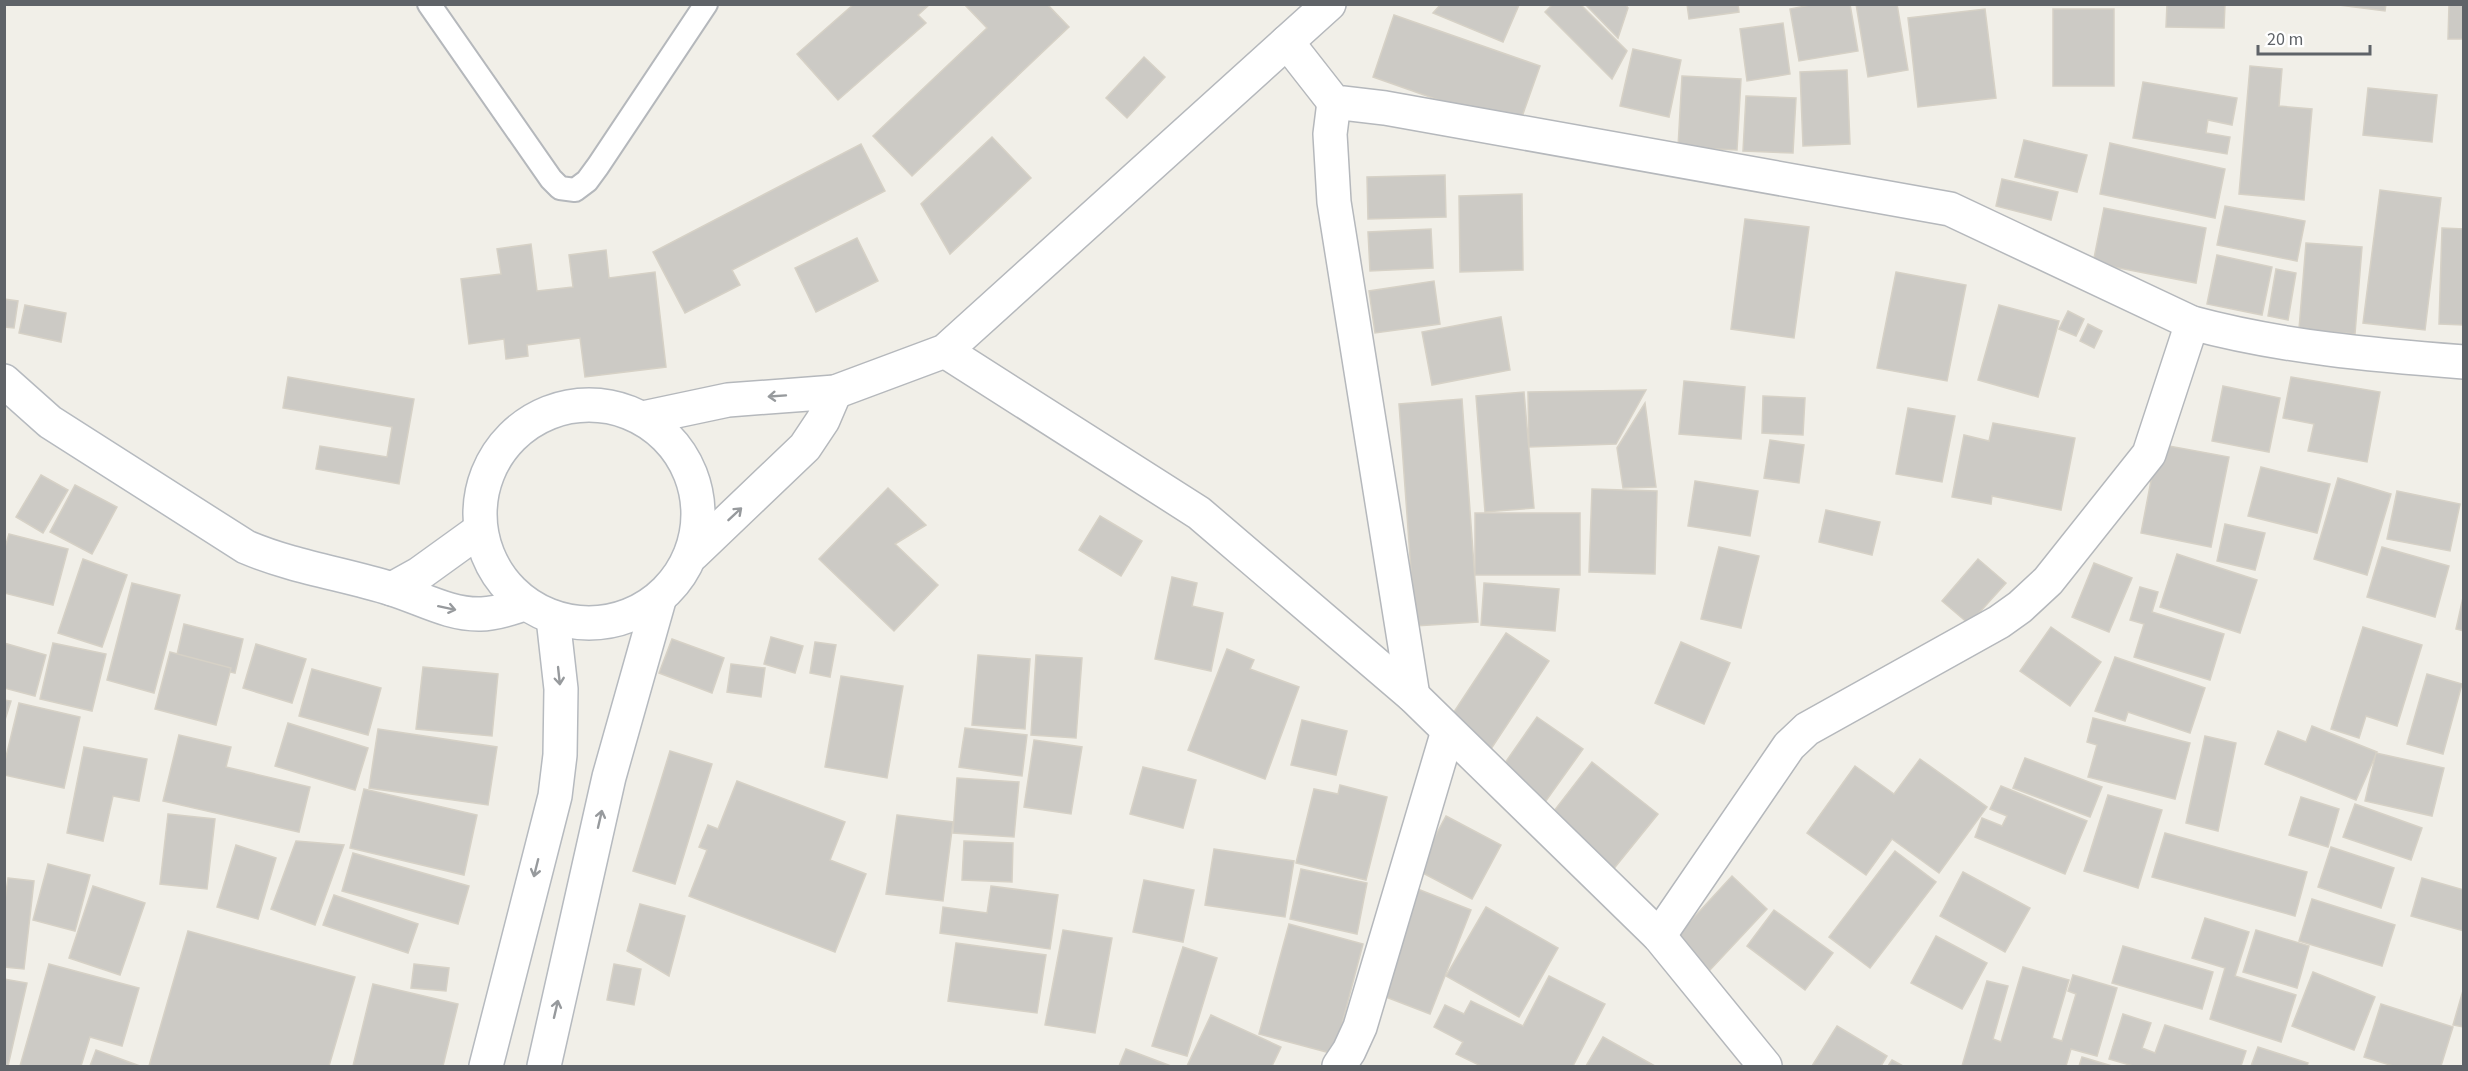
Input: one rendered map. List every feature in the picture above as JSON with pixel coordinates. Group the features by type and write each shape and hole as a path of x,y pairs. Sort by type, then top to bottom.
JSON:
{"street":[{"path":"643,418 728,400 835,392 945,351 1298,25 1329,4"},
{"path":"1298,25 1334,102 1330,134 1334,202 1413,696"},
{"path":"1334,102 1385,108 1950,209 2192,323 2222,331 2363,354 2463,362"},
{"path":"1659,936 1789,746 1807,729 1999,622 2020,607 2048,581 2149,454 2192,323"},
{"path":"945,351 1199,513 1413,696 1659,936 1765,1066"},
{"path":"4,381 42,415 68,434 246,547 275,559 392,589 440,607 479,614 501,611 539,611 589,624 626,617 659,600 678,578 693,554 805,447 824,420 835,392"},
{"path":"486,1066 555,796 560,755 561,689 539,611 504,583 488,558 480,530 480,499 488,470 505,444 527,424 555,411 584,405 615,408 643,418 674,442 693,476 700,515 693,554"},
{"path":"392,589 419,574 480,530"},
{"path":"544,1066 609,777 659,600"},
{"path":"1339,1066 1349,1051 1360,1026 1448,731"}],"lane":[{"path":"429,4 552,179 560,188 575,190 587,181 598,166 706,4"}],"building":[{"path":"854,4 930,4 918,15 926,23 838,100 797,54"},
{"path":"964,4 1047,4 1069,27 912,176 873,136 987,28"},
{"path":"1441,4 1519,5 1503,42 1433,13"},
{"path":"1553,4 1580,4 1627,51 1612,79 1545,12"},
{"path":"1585,4 1625,4 1628,8 1618,38"},
{"path":"1687,4 1738,4 1739,12 1689,19"},
{"path":"1815,4 1850,4 1858,51 1799,61 1790,9"},
{"path":"1856,4 1897,4 1908,70 1868,77"},
{"path":"2167,4 2225,4 2224,28 2166,27"},
{"path":"2331,4 2386,4 2385,11"},
{"path":"2449,4 2464,4 2464,39 2448,39"},
{"path":"1985,9 1996,98 1918,107 1908,18"},
{"path":"2053,9 2114,9 2114,86 2053,86"},
{"path":"1394,15 1540,66 1518,128 1373,77"},
{"path":"1783,23 1790,74 1747,81 1740,29"},
{"path":"1633,49 1681,60 1669,117 1620,106"},
{"path":"1144,57 1165,77 1127,118 1106,98"},
{"path":"2250,66 2282,69 2279,106 2312,109 2304,200 2239,194"},
{"path":"1847,70 1850,144 1803,146 1800,72"},
{"path":"1682,76 1741,79 1737,150 1678,147"},
{"path":"2143,82 2237,98 2232,125 2208,120 2206,133 2230,137 2227,154 2133,138"},
{"path":"2368,88 2437,95 2432,142 2363,135"},
{"path":"1746,96 1796,98 1793,153 1743,151"},
{"path":"992,137 1031,178 950,254 921,204"},
{"path":"2024,140 2087,155 2077,192 2015,177"},
{"path":"2110,143 2225,169 2215,218 2100,194"},
{"path":"861,144 885,191 732,270 740,285 685,313 653,252"},
{"path":"1445,175 1446,217 1368,219 1367,177"},
{"path":"2002,179 2058,192 2051,220 1996,206"},
{"path":"2380,190 2441,198 2425,330 2363,323"},
{"path":"1522,194 1523,270 1460,272 1459,196"},
{"path":"2225,206 2305,221 2297,261 2217,245"},
{"path":"2104,208 2206,228 2196,283 2093,263"},
{"path":"1745,219 1809,227 1794,338 1731,329"},
{"path":"2442,228 2464,229 2464,325 2439,324"},
{"path":"1431,229 1433,268 1370,271 1368,232"},
{"path":"857,238 878,281 816,312 795,268"},
{"path":"2306,243 2362,247 2355,334 2299,329"},
{"path":"531,244 537,291 573,287 569,255 606,250 609,278 655,272 666,367 585,377 580,338 527,345 528,356 506,359 504,339 469,344 461,279 501,274 497,249"},
{"path":"2217,255 2272,267 2262,315 2207,304"},
{"path":"2276,269 2296,273 2288,320 2268,316"},
{"path":"1896,272 1966,285 1947,381 1877,368"},
{"path":"1434,281 1440,324 1375,333 1369,291"},
{"path":"4,299 18,301 14,328 4,327"},
{"path":"25,305 66,313 61,342 19,333"},
{"path":"1999,305 2059,321 2038,397 1978,380"},
{"path":"2068,311 2084,319 2076,336 2059,329"},
{"path":"1501,317 1510,370 1432,385 1422,332"},
{"path":"2088,324 2102,331 2094,348 2080,341"},
{"path":"288,377 414,399 399,484 316,469 320,446 387,457 392,427 283,408"},
{"path":"2291,377 2380,392 2367,462 2308,451 2314,424 2283,418"},
{"path":"1684,381 1745,387 1741,439 1679,434"},
{"path":"2223,386 2280,398 2269,452 2212,441"},
{"path":"1646,390 1616,444 1529,447 1528,392"},
{"path":"1524,392 1534,508 1485,512 1476,396"},
{"path":"1763,396 1805,398 1803,435 1762,433"},
{"path":"1462,399 1478,622 1415,626 1399,404"},
{"path":"1645,403 1656,487 1623,488 1617,448"},
{"path":"1908,408 1955,416 1942,482 1896,474"},
{"path":"1993,423 2075,438 2061,510 1992,496 1991,504 1952,497 1964,435 1989,441"},
{"path":"1770,440 1804,445 1799,483 1764,478"},
{"path":"2158,444 2229,457 2211,547 2141,533"},
{"path":"2261,467 2330,484 2317,533 2248,516"},
{"path":"41,475 68,490 43,533 16,517"},
{"path":"2338,478 2391,494 2367,575 2314,559"},
{"path":"1695,481 1758,491 1750,536 1688,526"},
{"path":"75,485 117,507 92,554 50,532"},
{"path":"888,488 926,525 895,544 938,585 894,631 819,559"},
{"path":"1592,489 1657,491 1655,574 1589,572"},
{"path":"2397,491 2460,504 2450,551 2387,539"},
{"path":"1826,510 1880,522 1872,555 1819,542"},
{"path":"1475,513 1580,513 1580,575 1475,575"},
{"path":"1100,516 1142,541 1121,576 1079,550"},
{"path":"2225,524 2265,533 2255,570 2217,561"},
{"path":"9,534 68,549 53,605 4,593 4,551"},
{"path":"1719,547 1759,556 1741,628 1701,619"},
{"path":"2382,547 2449,566 2435,617 2367,597"},
{"path":"2177,554 2257,580 2240,633 2160,607"},
{"path":"83,559 127,575 102,647 58,633"},
{"path":"1978,559 2006,583 1969,624 1942,601"},
{"path":"2094,563 2132,578 2109,632 2072,617"},
{"path":"1172,577 1197,583 1192,606 1223,613 1211,671 1155,659"},
{"path":"132,583 180,595 154,693 107,680"},
{"path":"1484,583 1559,589 1555,631 1481,625"},
{"path":"2140,587 2158,592 2152,612 2224,634 2210,680 2134,657 2144,624 2130,620"},
{"path":"2464,593 2464,631 2456,629"},
{"path":"184,624 243,639 235,673 176,659"},
{"path":"2051,627 2101,662 2070,706 2020,671"},
{"path":"2363,627 2422,645 2397,726 2366,716 2359,738 2331,729"},
{"path":"1506,633 1549,661 1491,749 1448,721"},
{"path":"771,637 803,646 795,673 764,664"},
{"path":"672,639 724,658 712,693 659,673"},
{"path":"815,642 836,645 830,677 810,673"},
{"path":"1681,642 1730,663 1704,724 1655,703"},
{"path":"4,643 46,655 35,696 4,688"},
{"path":"53,643 106,654 92,711 40,699"},
{"path":"256,644 306,659 292,703 243,688"},
{"path":"1227,649 1254,660 1250,669 1299,687 1265,779 1188,750"},
{"path":"170,652 231,668 216,725 155,709"},
{"path":"978,655 1030,659 1025,729 972,725"},
{"path":"1036,655 1082,658 1076,738 1031,735"},
{"path":"2115,657 2205,688 2190,733 2128,712 2125,721 2095,711"},
{"path":"731,664 765,668 761,697 727,692"},
{"path":"423,667 498,674 492,736 416,729"},
{"path":"312,669 381,688 368,735 299,716"},
{"path":"2427,674 2462,684 2443,754 2407,744"},
{"path":"841,676 903,686 887,778 825,767"},
{"path":"4,700 11,701 4,723"},
{"path":"19,703 80,717 64,788 4,775 4,765"},
{"path":"1537,717 1583,749 1543,805 1498,773"},
{"path":"2093,718 2190,743 2175,799 2088,777 2097,745 2087,742"},
{"path":"1302,720 1347,731 1336,775 1291,765"},
{"path":"288,723 368,748 355,790 275,766"},
{"path":"2312,726 2377,752 2356,800 2265,764 2278,731 2306,742"},
{"path":"965,728 1027,735 1022,776 959,767"},
{"path":"378,729 497,747 488,805 369,788"},
{"path":"179,735 231,747 226,767 310,787 299,832 163,801"},
{"path":"2205,736 2236,743 2218,831 2186,823"},
{"path":"1034,740 1082,747 1071,814 1024,807"},
{"path":"84,747 147,759 139,801 113,796 103,841 67,833"},
{"path":"670,751 712,764 675,884 633,871"},
{"path":"2376,753 2444,768 2432,816 2365,801"},
{"path":"2025,758 2102,787 2090,817 2013,788"},
{"path":"1920,759 1987,807 1939,873 1892,839 1866,875 1807,833 1855,766 1894,794"},
{"path":"1592,762 1658,814 1612,871 1547,820"},
{"path":"1143,767 1196,780 1183,828 1130,814"},
{"path":"957,778 1019,782 1014,837 953,833"},
{"path":"737,781 845,822 830,860 866,874 835,952 689,896 707,850 699,847 708,825 718,829"},
{"path":"1340,785 1387,797 1366,880 1296,863 1314,789 1338,794"},
{"path":"2001,786 2087,821 2065,874 1975,837 1982,818 2002,826 2007,816 1990,809"},
{"path":"364,789 477,815 464,875 350,848"},
{"path":"2108,795 2162,810 2138,888 2084,871"},
{"path":"2301,797 2339,809 2328,847 2289,835"},
{"path":"2355,804 2422,828 2411,860 2343,837"},
{"path":"168,814 215,819 207,889 160,884"},
{"path":"897,815 953,822 943,901 886,894"},
{"path":"1446,816 1501,845 1472,899 1417,870"},
{"path":"2165,833 2307,872 2295,916 2152,877"},
{"path":"296,841 344,845 315,925 271,909"},
{"path":"964,841 1013,843 1012,882 962,880"},
{"path":"236,845 276,858 258,919 217,907"},
{"path":"2331,847 2394,868 2381,908 2318,887"},
{"path":"1214,849 1294,861 1285,917 1205,905"},
{"path":"1895,851 1936,882 1870,968 1829,937"},
{"path":"353,853 469,886 458,924 342,891"},
{"path":"48,864 90,875 75,931 33,920"},
{"path":"1301,869 1367,883 1357,934 1290,919"},
{"path":"1963,872 2030,908 2005,952 1940,916"},
{"path":"1732,876 1767,909 1710,970 1675,938"},
{"path":"8,878 34,881 24,969 4,967 4,907"},
{"path":"2422,878 2464,890 2464,931 2411,916"},
{"path":"1144,880 1194,890 1183,942 1133,932"},
{"path":"93,886 145,903 120,975 69,958"},
{"path":"991,886 1058,895 1050,949 940,933 943,907 987,913"},
{"path":"1415,888 1471,910 1430,1014 1373,992"},
{"path":"334,895 418,924 408,953 323,925"},
{"path":"2312,899 2395,925 2382,966 2299,941"},
{"path":"640,904 685,916 669,976 627,951"},
{"path":"1486,907 1558,948 1519,1017 1446,976"},
{"path":"1774,910 1833,953 1805,990 1747,946"},
{"path":"2205,918 2249,932 2235,976 2296,995 2281,1042 2210,1019 2225,968 2192,958"},
{"path":"1289,924 1363,944 1334,1054 1259,1034"},
{"path":"1063,930 1112,938 1095,1033 1045,1025"},
{"path":"2256,930 2309,946 2297,988 2243,972"},
{"path":"188,931 355,977 329,1066 149,1066"},
{"path":"1936,936 1987,963 1962,1009 1911,983"},
{"path":"956,943 1046,955 1037,1013 948,1001"},
{"path":"2123,946 2213,972 2202,1009 2112,983"},
{"path":"1183,947 1217,958 1187,1056 1152,1046"},
{"path":"49,964 139,988 122,1046 90,1037 81,1066 20,1066"},
{"path":"414,964 449,968 446,991 411,988"},
{"path":"614,964 641,969 634,1005 607,1000"},
{"path":"2023,967 2069,980 2052,1038 2062,1041 2076,994 2068,991 2073,975 2117,988 2097,1056 2071,1049 2066,1066 1962,1066 1987,981 2008,986 1993,1039 2001,1042"},
{"path":"2313,972 2375,997 2354,1050 2292,1026"},
{"path":"1549,976 1605,1004 1573,1066 1481,1066 1456,1054 1463,1042 1434,1027 1445,1005 1464,1014 1471,1001 1523,1026"},
{"path":"4,979 27,983 8,1066 4,1066"},
{"path":"373,984 458,1004 443,1066 353,1066"},
{"path":"2464,987 2464,1027 2453,1025"},
{"path":"2381,1004 2453,1027 2441,1066 2393,1066 2364,1057"},
{"path":"2123,1014 2151,1023 2142,1048 2155,1053 2165,1025 2246,1051 2241,1066 2133,1066 2109,1059"},
{"path":"1211,1015 1281,1047 1272,1066 1187,1066"},
{"path":"1837,1026 1887,1056 1881,1066 1812,1066"},
{"path":"1603,1037 1655,1066 1586,1066"},
{"path":"2258,1047 2308,1063 2307,1066 2251,1066"},
{"path":"1126,1049 1171,1066 1119,1066"},
{"path":"96,1050 140,1066 90,1066"},
{"path":"2082,1057 2112,1066 2079,1066"},
{"path":"1892,1060 1903,1066 1888,1066"}]}
